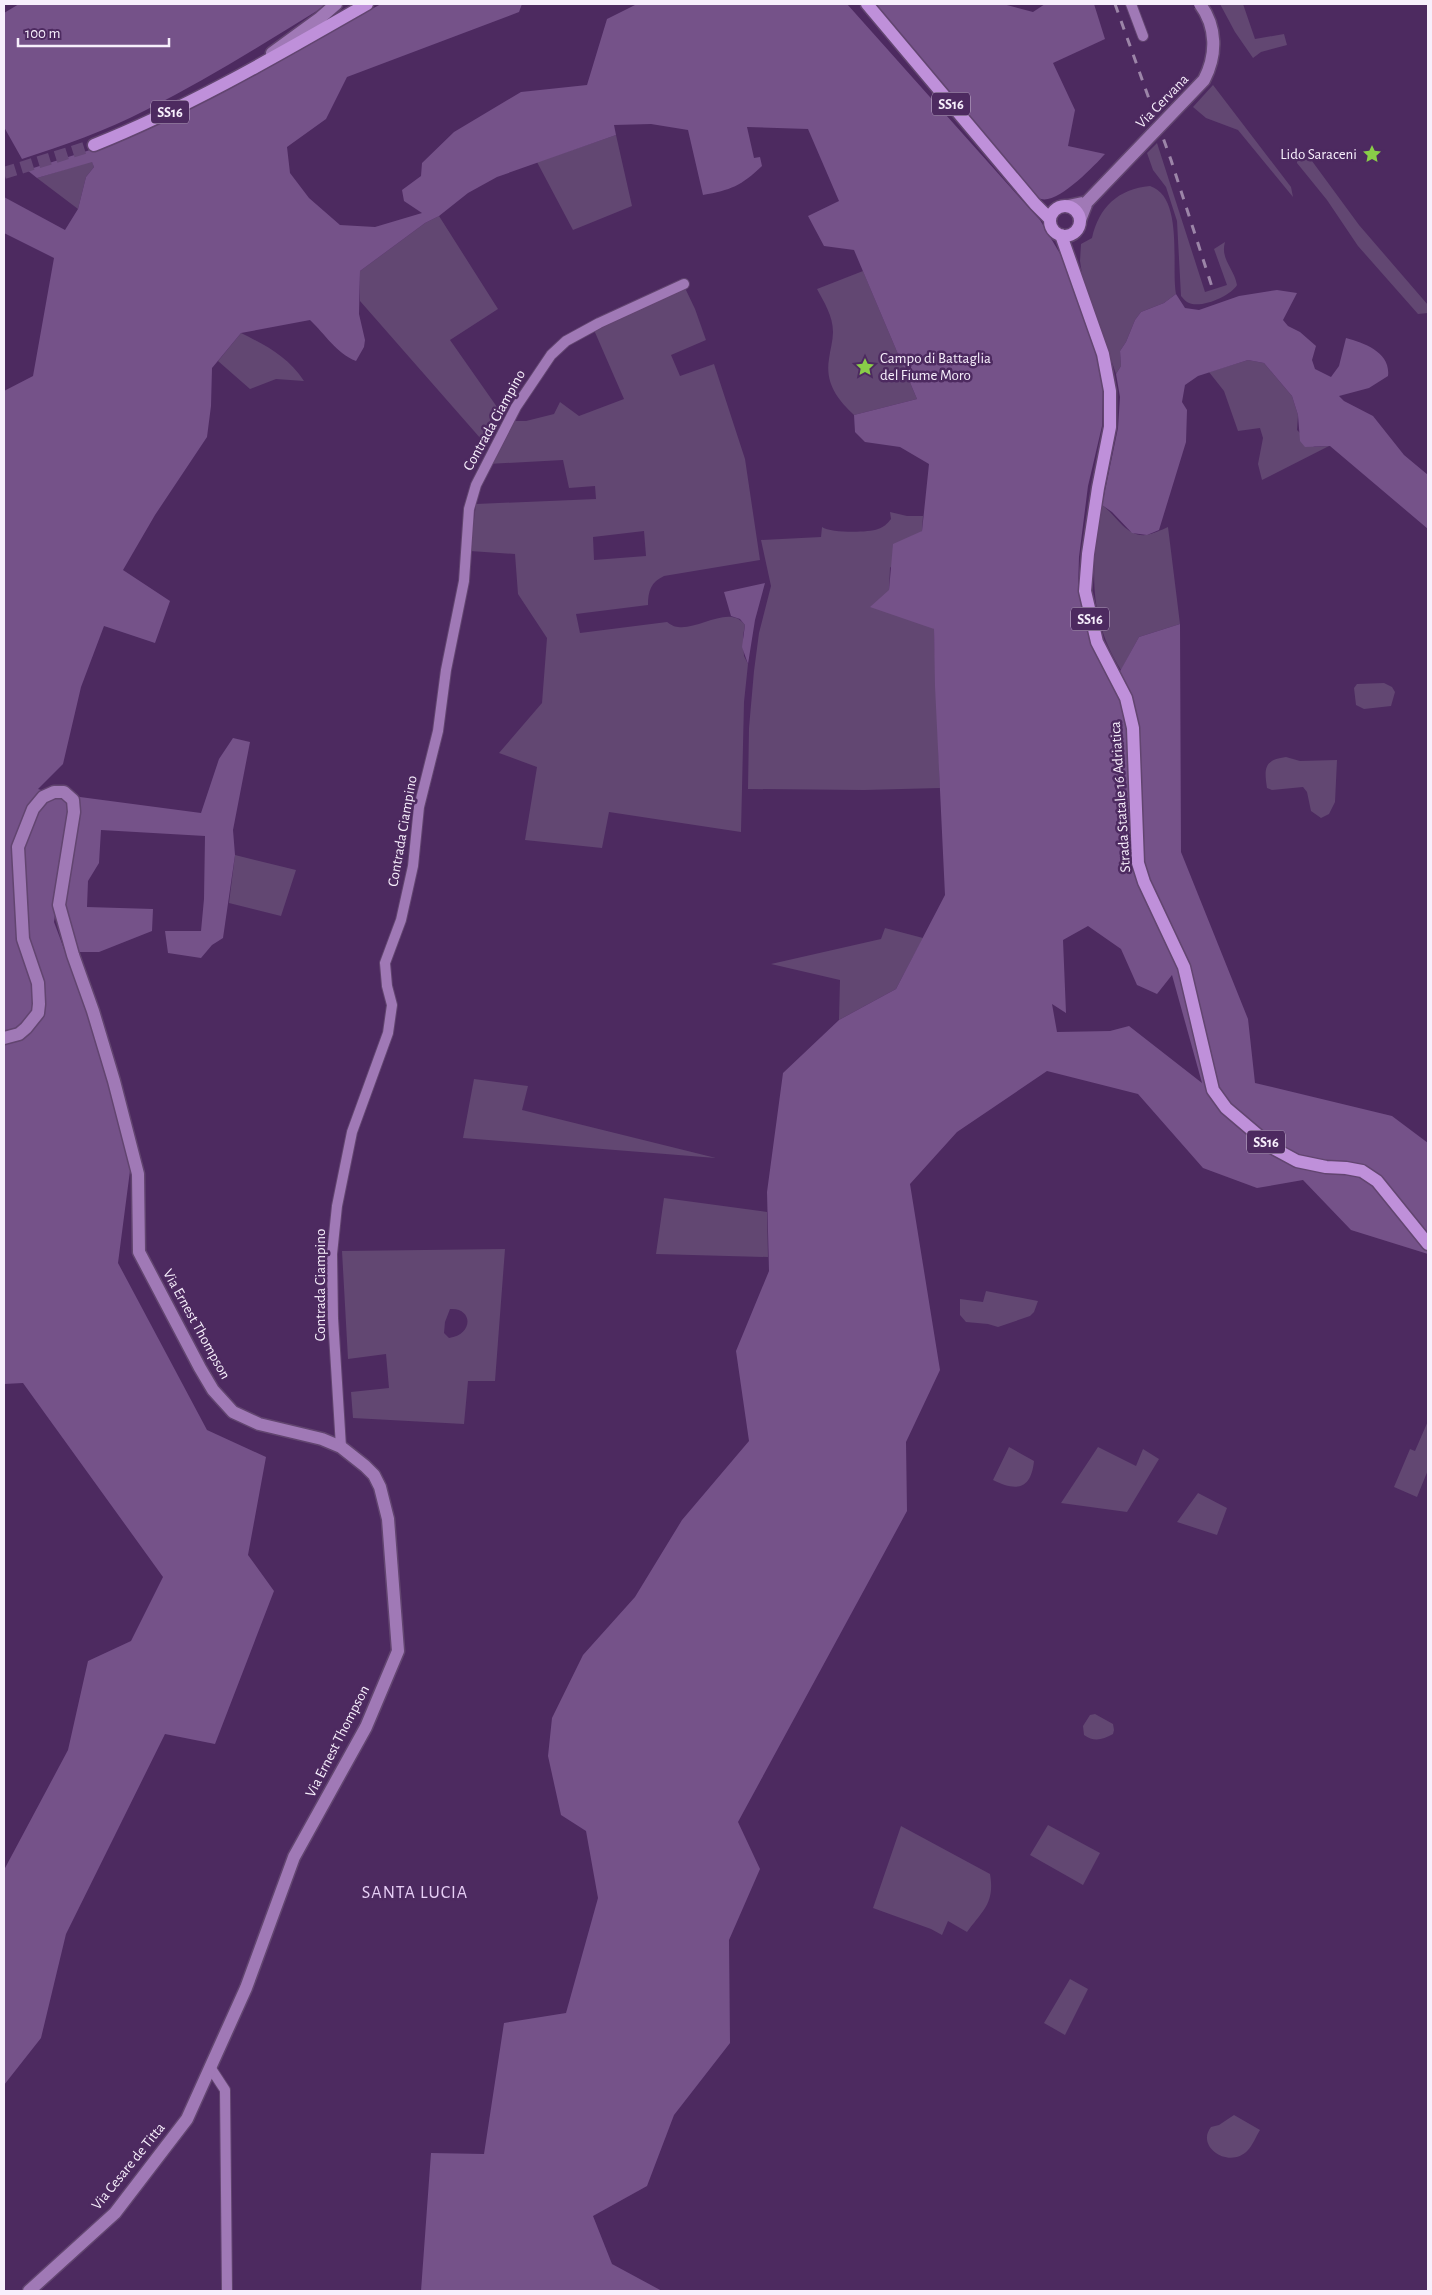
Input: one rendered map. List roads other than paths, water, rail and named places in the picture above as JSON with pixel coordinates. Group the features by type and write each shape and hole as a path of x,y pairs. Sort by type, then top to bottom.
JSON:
{"main road":[{"name":"SS16","path":"94,145 144,125 244,74 367,4"},
{"name":"SS16","path":"867,4 1035,204 1052,215 1054,231 1067,234"},
{"path":"1052,215 1060,207 1068,206 1076,211 1080,220 1078,228 1067,234"},
{"name":"Strada Statale 16 Adriatica","path":"1067,234 1070,260 1103,354 1112,409 1089,545 1085,591 1097,642 1126,698 1134,728 1136,838 1140,869 1164,927 1184,967 1213,1090 1226,1108 1249,1129 1281,1153 1297,1162 1362,1171 1377,1181 1428,1244"}],"street":[{"path":"244,74 336,4"},
{"path":"1131,4 1143,36"},
{"name":"Via Cervana","path":"1080,220 1087,202 1204,80 1212,59 1213,38 1210,24 1200,4"},
{"path":"1068,206 1087,202"},
{"name":"Contrada Ciampino","path":"340,1446 332,1318 332,1254 336,1206 352,1132 388,1033 392,1005 387,986 385,963 401,920 413,866 419,807 438,730 446,670 464,581 469,508 476,485 516,407 551,355 566,342 599,323 684,284"},
{"name":"Via Ernest Thompson","path":"4,1038 19,1034 26,1028 38,1013 39,1004 38,983 23,939 18,847 33,809 42,797 54,792 64,792 73,800 74,812 59,905 73,956 94,1011 138,1174 139,1252 200,1368 213,1390 233,1412 259,1424 322,1439 340,1446 374,1475 386,1504 398,1651 366,1727 294,1858 246,1988 210,2067"},
{"path":"210,2067 225,2090 227,2291"},
{"name":"Via Cesare de Titta","path":"29,2291 115,2212 187,2119 210,2067"}],"tunnel":[{"path":"4,173 94,145"}],"railway":[{"path":"1115,4 1171,160 1213,290"}],"place":[{"name":"Lido Saraceni","path":"1372,154"},
{"name":"Campo di Battaglia del Fiume Moro","path":"865,367"}],"district":[{"name":"SANTA LUCIA","path":"415,1892"}]}
